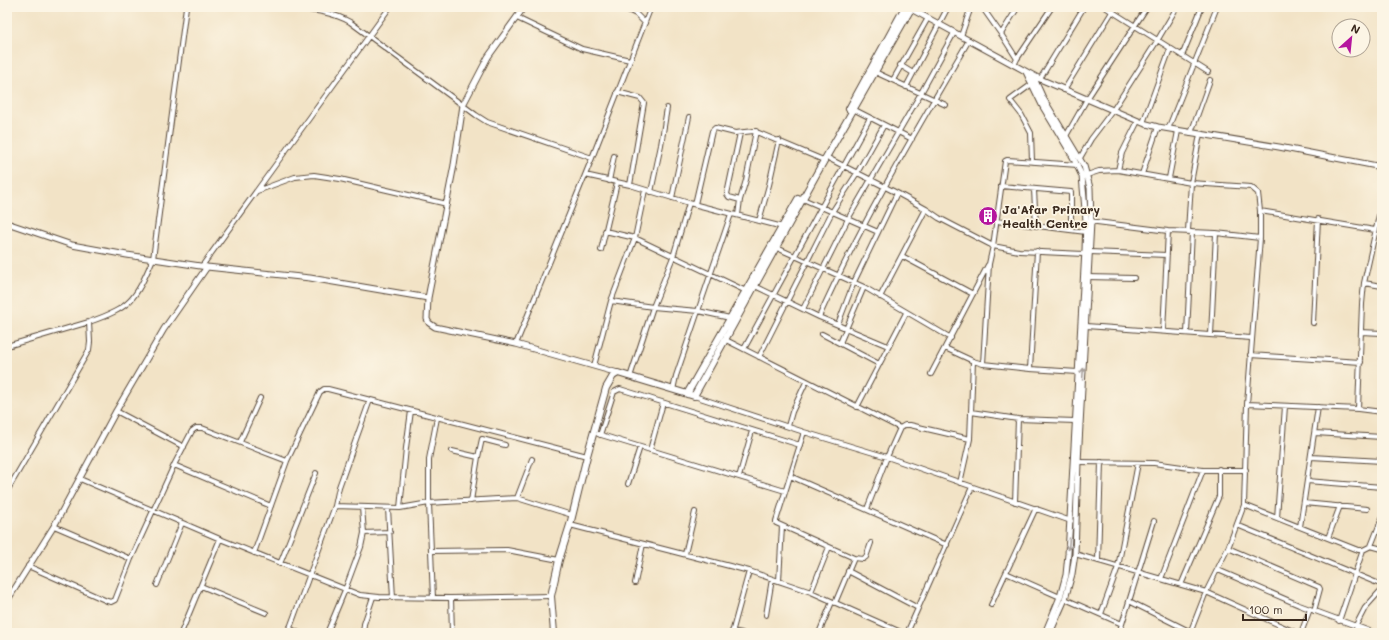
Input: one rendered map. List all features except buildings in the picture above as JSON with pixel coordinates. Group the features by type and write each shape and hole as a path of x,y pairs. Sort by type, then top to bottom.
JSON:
{"main road":[{"path":"687,394 746,291 803,199 823,158 853,110 910,7"},
{"path":"554,633 551,596 559,560 570,525 587,456 597,434 606,388 613,376 618,373 694,396 724,339 777,248 785,228 823,158 910,7"}],"street":[{"path":"7,346 105,316 126,306 138,291 153,259 186,7"},
{"path":"283,7 328,12 339,16 350,22 476,115 500,127 592,158"},
{"path":"7,601 54,526 65,503 80,479 116,411 164,329 204,266 256,191 390,7"},
{"path":"524,7 488,57 463,105 447,204 428,298 427,319 429,323 435,327 516,344 618,373"},
{"path":"622,7 636,14 645,23"},
{"path":"516,344 592,158 651,7"},
{"path":"910,7 1033,76 1140,122 1178,131 1382,167"},
{"path":"906,87 948,7"},
{"path":"961,36 971,7"},
{"path":"1001,34 1018,7"},
{"path":"1014,65 1052,7"},
{"path":"1040,79 1084,7"},
{"path":"1105,7 1208,72"},
{"path":"1064,90 1115,7"},
{"path":"1066,136 1087,99 1147,7"},
{"path":"1080,158 1091,139 1112,110 1157,41 1176,7"},
{"path":"1182,56 1202,7"},
{"path":"1168,129 1193,63 1217,7"},
{"path":"984,8 1017,59"},
{"path":"517,18 582,48 630,60"},
{"path":"893,80 900,65 928,18"},
{"path":"803,309 848,219 897,132 921,93 954,32"},
{"path":"819,317 838,275 884,187 969,40"},
{"path":"1118,170 1120,158 1140,122 1170,49"},
{"path":"900,65 914,73"},
{"path":"874,72 946,105"},
{"path":"1026,72 1043,107 1078,165 1084,183 1090,252 1087,277 1086,326 1075,421 1071,521 1066,575 1063,598 1045,633"},
{"path":"1033,76 1043,98 1080,158 1087,175 1090,188 1084,254 1078,372 1078,462 1075,554 1072,574 1050,633"},
{"path":"1191,133 1210,80"},
{"path":"1032,84 1010,100 1021,114 1031,134 1032,161"},
{"path":"617,92 640,98 644,103 630,185"},
{"path":"651,192 667,108"},
{"path":"853,110 912,139"},
{"path":"672,198 689,117"},
{"path":"744,350 794,255 870,118"},
{"path":"759,357 832,212 857,173 884,125"},
{"path":"1142,174 1158,127"},
{"path":"696,204 712,131 715,128 735,133 752,130 843,166 897,193 939,218 993,246 1010,250 1084,254"},
{"path":"738,215 756,131"},
{"path":"1169,178 1178,131"},
{"path":"740,133 727,194 729,197 740,200"},
{"path":"1187,333 1191,183 1200,134"},
{"path":"759,221 779,140"},
{"path":"609,181 614,156"},
{"path":"983,364 989,264 1005,161 1032,161 1078,165"},
{"path":"1087,175 1099,171 1118,170 1191,183 1251,187 1258,193 1260,210 1260,238 1247,404 1244,505 1228,548 1206,592 1191,633 1129,601"},
{"path":"256,191 295,177 314,175 340,179 447,204"},
{"path":"585,175 630,185 689,203 785,228"},
{"path":"600,250 617,183"},
{"path":"1001,186 1071,192 1071,230"},
{"path":"594,366 611,301 634,238 645,190"},
{"path":"1034,190 1036,226"},
{"path":"838,324 854,282 897,193"},
{"path":"803,199 878,232"},
{"path":"1358,409 1364,283 1382,202"},
{"path":"630,377 653,307 673,257 689,203"},
{"path":"880,297 926,209"},
{"path":"1260,210 1375,230"},
{"path":"673,390 676,376 731,214"},
{"path":"1314,323 1318,219"},
{"path":"996,221 1086,232"},
{"path":"1088,221 1168,231 1216,233 1260,238"},
{"path":"7,223 72,245 127,255 204,266 310,278 428,298"},
{"path":"605,230 634,238 746,291"},
{"path":"1163,331 1168,231"},
{"path":"1211,335 1216,233"},
{"path":"777,248 864,287 951,338"},
{"path":"1030,369 1037,251"},
{"path":"1090,252 1167,255"},
{"path":"902,256 973,294"},
{"path":"931,374 989,264"},
{"path":"1087,277 1134,278"},
{"path":"1364,283 1382,286"},
{"path":"755,286 819,317 888,346"},
{"path":"840,343 864,287"},
{"path":"611,301 698,311 730,318"},
{"path":"857,407 906,313"},
{"path":"7,491 89,350 89,322"},
{"path":"1086,326 1251,338"},
{"path":"1362,332 1382,333"},
{"path":"822,334 879,364"},
{"path":"724,339 806,382 900,428"},
{"path":"945,348 983,364 1078,372"},
{"path":"1250,355 1360,362"},
{"path":"960,483 970,439 973,361"},
{"path":"788,426 792,412 806,382"},
{"path":"254,554 287,461 320,392 324,389 587,456"},
{"path":"785,491 597,434 614,392 620,389 800,445"},
{"path":"694,396 887,457 972,488 1036,508 1071,521"},
{"path":"240,442 260,398"},
{"path":"299,633 288,631 335,506 339,487 370,400"},
{"path":"650,450 663,403"},
{"path":"1247,404 1358,409 1382,412"},
{"path":"1278,518 1285,406"},
{"path":"1300,527 1318,407"},
{"path":"116,411 184,447"},
{"path":"400,508 411,411"},
{"path":"971,412 1018,419 1075,421"},
{"path":"433,598 429,503 429,459 437,418"},
{"path":"1015,502 1018,419"},
{"path":"867,509 900,428 905,425 910,425 970,439"},
{"path":"28,566 106,601 111,602 115,600 131,559 174,465 192,431 196,428 202,428 287,461"},
{"path":"739,477 752,431"},
{"path":"804,432 776,523 854,558 863,559 866,557 871,543"},
{"path":"1315,433 1382,437"},
{"path":"472,501 482,439 505,445"},
{"path":"628,484 640,447"},
{"path":"452,451 478,457"},
{"path":"1311,457 1382,461"},
{"path":"516,498 532,460"},
{"path":"1078,462 1154,463 1203,470 1246,470"},
{"path":"1098,561 1101,462"},
{"path":"1101,614 1118,567 1138,463"},
{"path":"174,465 271,506"},
{"path":"1181,585 1219,496 1219,469"},
{"path":"1161,579 1203,470"},
{"path":"280,564 316,473"},
{"path":"790,476 946,545"},
{"path":"80,479 254,554 360,595 393,598 551,596"},
{"path":"1308,480 1382,486"},
{"path":"907,633 972,488"},
{"path":"335,506 400,508 429,503 516,498 572,515"},
{"path":"1304,503 1367,509"},
{"path":"1244,505 1358,550 1363,550 1371,546 1382,549"},
{"path":"1328,538 1340,506"},
{"path":"327,633 361,547 364,533 362,507"},
{"path":"388,508 393,598"},
{"path":"991,605 1036,508"},
{"path":"685,554 695,512"},
{"path":"1371,546 1382,518"},
{"path":"1119,633 1154,521"},
{"path":"157,585 182,523"},
{"path":"570,525 685,554 779,581 811,592 903,633"},
{"path":"1237,525 1382,585"},
{"path":"54,526 131,559"},
{"path":"779,581 782,526"},
{"path":"364,533 390,532"},
{"path":"182,632 220,539"},
{"path":"635,583 643,544"},
{"path":"811,592 829,547"},
{"path":"1228,548 1319,586 1320,589 1312,610 1301,633"},
{"path":"431,551 507,550 559,560"},
{"path":"1339,621 1363,550"},
{"path":"1075,554 1206,592 1297,633"},
{"path":"819,633 854,558"},
{"path":"1218,570 1339,621 1374,633"},
{"path":"848,571 918,608"},
{"path":"742,633 732,632 749,572"},
{"path":"1006,573 1122,624"},
{"path":"766,615 772,579"},
{"path":"201,586 266,613"},
{"path":"1352,633 1365,608 1382,589"},
{"path":"363,633 364,624 373,597"},
{"path":"451,598 452,633"}],"place":[{"name":"Ja'Afar Primary Health Centre","path":"988,216"}]}
